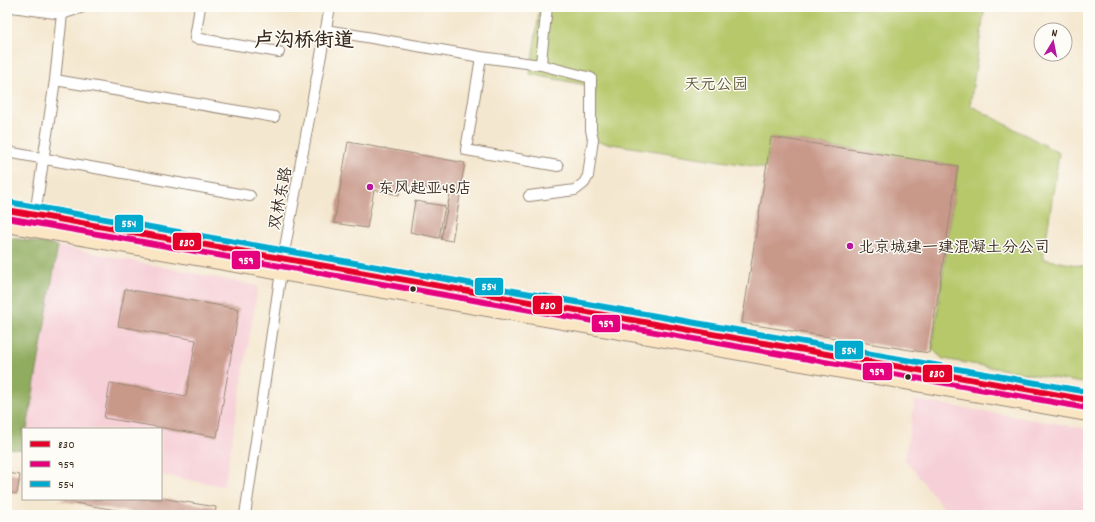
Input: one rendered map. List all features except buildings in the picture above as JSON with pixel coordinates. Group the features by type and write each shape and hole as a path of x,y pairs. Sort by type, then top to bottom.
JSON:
{"street":[{"path":"12,7 62,14 83,7"},
{"path":"200,7 195,38 279,52"},
{"name":"双林东路","path":"246,515 283,258 330,7"},
{"path":"541,65 548,7"},
{"path":"35,215 55,80 62,14"},
{"path":"326,30 481,57 541,65 591,78 591,130 593,139 588,176 580,187 575,190 529,196"},
{"path":"481,57 466,150 558,166"},
{"path":"55,80 274,117"},
{"path":"7,152 250,196"},
{"path":"7,210 1088,400"},
{"path":"7,225 1088,414"}],"shaded area":[{"path":"58,246 258,286 224,486 162,475 162,428 27,428"},
{"path":"915,400 1088,429 1088,515 949,515 905,459"}],"green space":[{"name":"天元公园","path":"540,7 985,7 970,105 1059,153 1043,259 1088,267 1088,384 943,359 932,349 958,166 772,137 766,168 586,140 596,87 530,74"},
{"path":"7,237 58,246 27,428 22,428 22,450 7,448"}],"transit line":[{"name":"554","path":"8,202 1088,392"},
{"name":"830","path":"7,210 1088,400"},
{"name":"959","path":"7,218 1087,408"}],"place":[{"name":"东风起亚4S店","path":"370,187"},
{"name":"北京城建一建混凝土分公司","path":"850,246"}],"district":[{"name":"卢沟桥街道","path":"304,39"}]}
